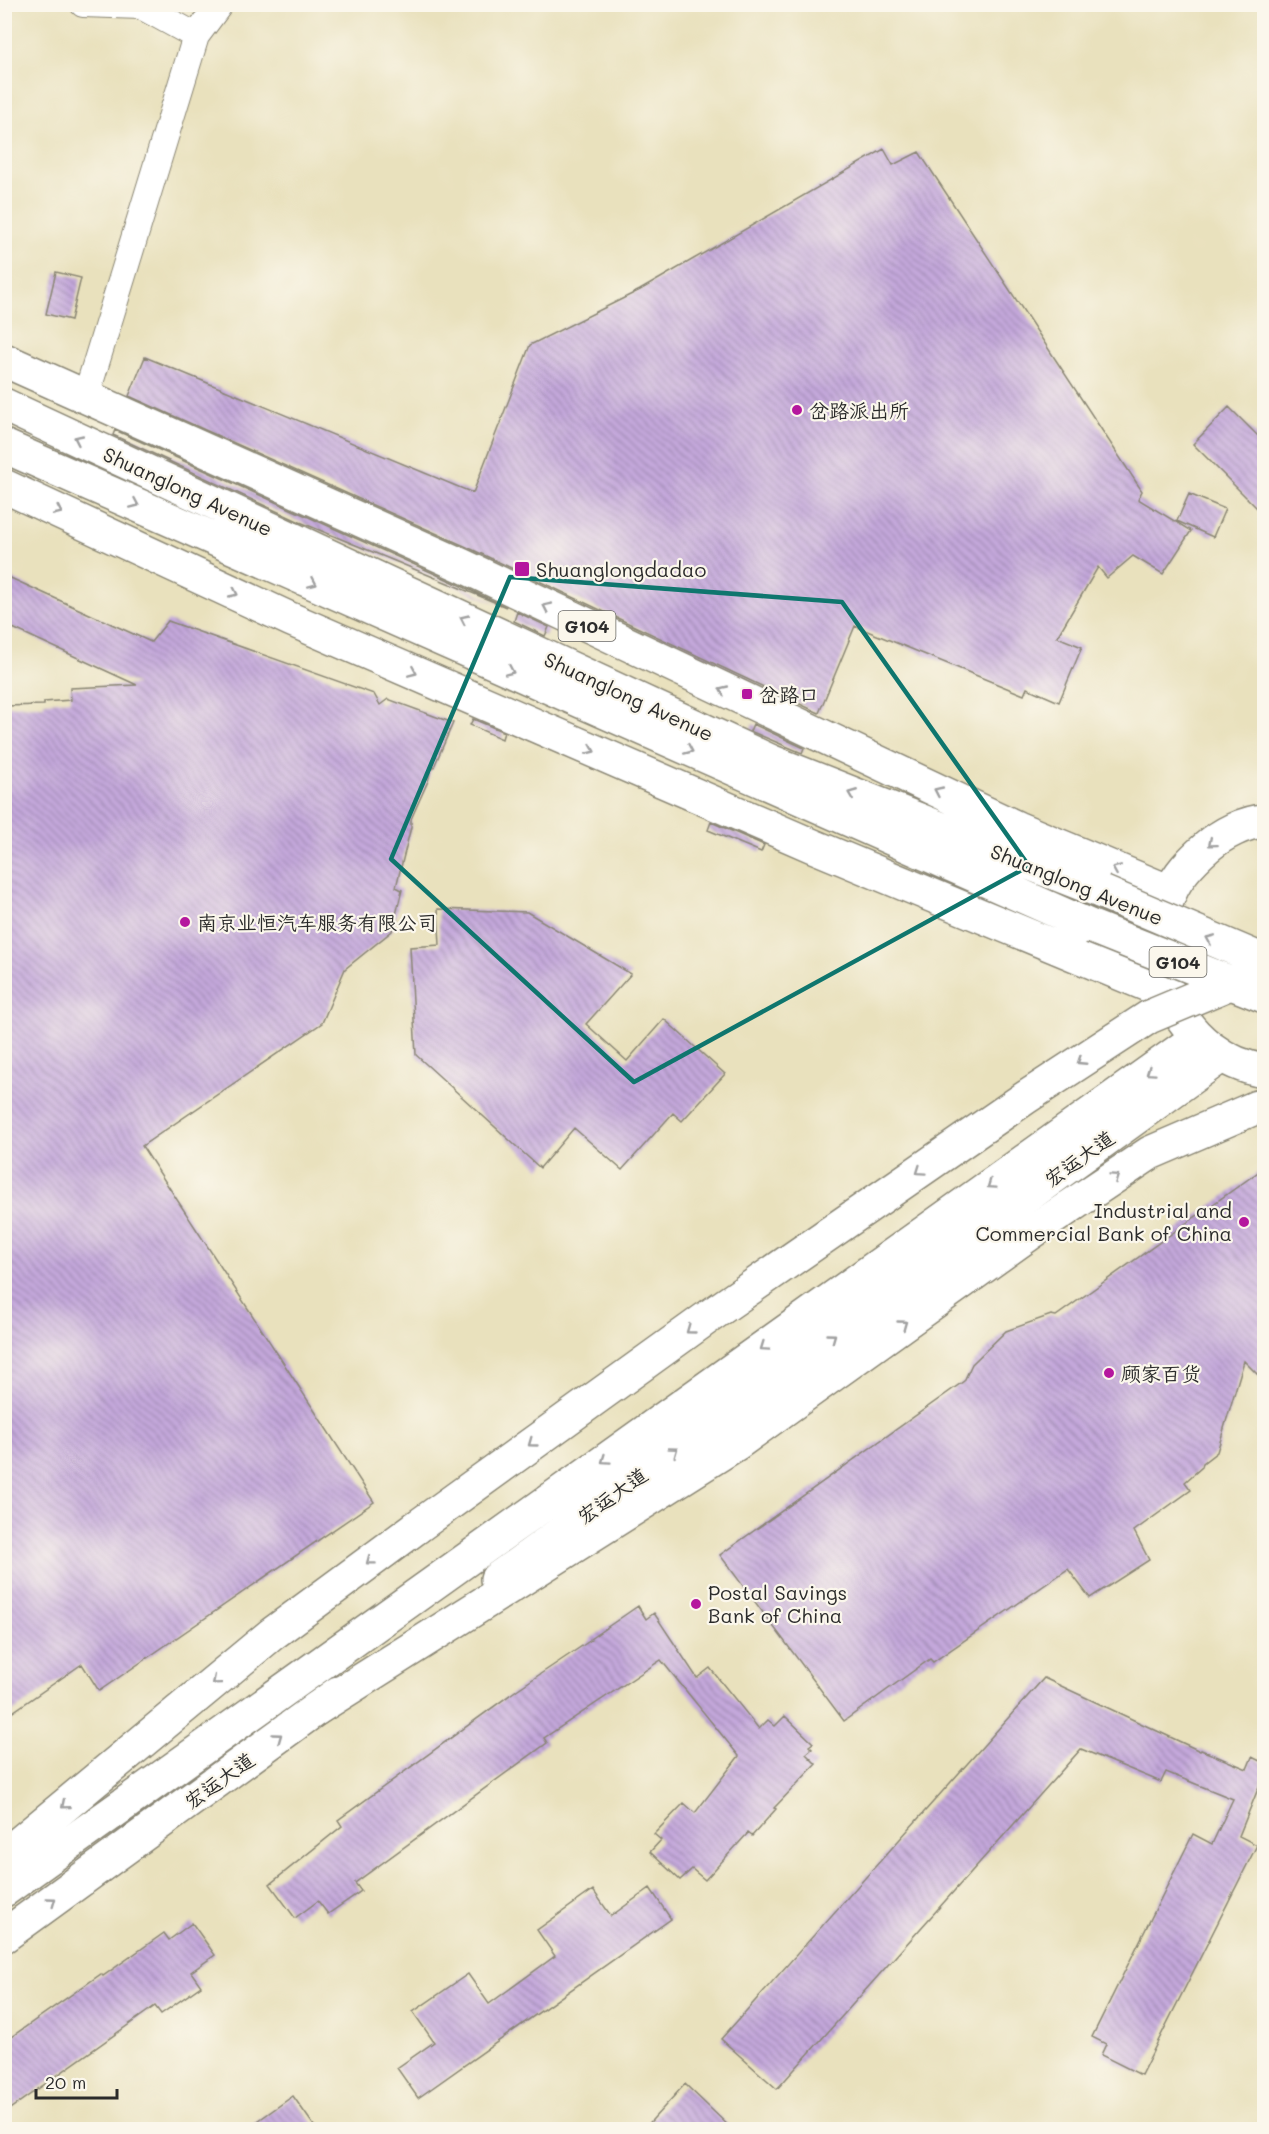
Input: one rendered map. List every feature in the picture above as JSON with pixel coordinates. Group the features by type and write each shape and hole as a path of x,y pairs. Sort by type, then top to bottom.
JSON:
{"main road":[{"name":"Shuanglong Avenue","path":"4,360 461,566 1007,823 1170,892"},
{"name":"Shuanglong Avenue","path":"4,405 770,761 1102,892 1264,961"},
{"name":"Shuanglong Avenue","path":"4,446 1071,918 1264,996"},
{"name":"G104","path":"4,486 301,624 802,842 1167,993"},
{"path":"1264,820 1220,836 1189,863 1170,892 1160,925 1159,959 1167,993 1180,1017 1209,1047 1247,1068 1264,1071"},
{"path":"4,1856 272,1634 704,1320 1044,1086 1149,1017 1254,973 1264,971"},
{"name":"宏运大道","path":"4,1935 316,1709 1209,1047"},
{"name":"宏运大道","path":"4,1890 1209,1047"},
{"path":"316,1709 736,1444 1029,1234 1150,1153 1264,1106"}],"street":[{"path":"83,4 141,6 196,36"},
{"path":"86,396 196,36 220,4"}],"highlighted area":[{"path":"510,577 842,602 1029,866 634,1082 391,859"}],"building":[{"name":"岔路派出所","path":"884,149 893,165 919,152 1142,491 1138,499 1191,531 1163,574 1133,556 1107,578 1098,567 1057,637 1082,647 1059,702 1027,688 1024,695 855,626 819,713 469,548 129,396 145,357 473,493 530,345 640,290"},
{"path":"56,272 81,278 71,320 46,314"},
{"path":"1229,407 1264,442 1264,515 1193,444"},
{"path":"115,430 506,607 300,522 113,435"},
{"path":"1189,494 1225,509 1213,537 1177,521"},
{"path":"4,575 151,642 168,621 374,694 380,705 388,699 453,723 411,819 396,887 402,890 392,931 345,969 322,1023 142,1146 374,1502 99,1691 82,1664 4,1718 4,706 44,705 44,702 71,700 70,688 137,685 4,624"},
{"path":"517,612 549,627 545,636 514,621"},
{"path":"473,719 504,732 502,739 470,725"},
{"path":"753,724 804,748 802,753 750,731"},
{"path":"711,822 764,845 761,852 708,830"},
{"path":"438,909 527,912 631,974 586,1024 627,1061 664,1019 725,1074 682,1121 673,1113 622,1170 574,1128 540,1168 416,1055 410,947 440,945"},
{"name":"顾家百货","path":"1264,1168 1264,1347 1258,1375 1244,1361 1217,1452 1185,1482 1191,1490 1134,1531 1149,1560 1090,1598 1068,1569 933,1662 930,1659 844,1721 720,1555 964,1381 972,1364 1006,1331 1051,1315 1056,1316"},
{"path":"638,1606 646,1619 654,1613 697,1678 710,1668 759,1729 768,1720 775,1726 785,1716 813,1743 809,1746 812,1749 806,1754 816,1764 774,1808 776,1809 752,1836 748,1833 705,1880 692,1869 680,1880 650,1852 661,1840 654,1834 684,1803 695,1813 739,1756 661,1660 544,1738 547,1743 355,1883 361,1891 328,1914 318,1901 295,1918 270,1884 342,1826 338,1820 518,1689"},
{"path":"1044,1678 1200,1751 1247,1769 1252,1757 1264,1763 1264,1774 1239,1836 1257,1845 1141,2075 1101,2055 1106,2044 1092,2037 1193,1834 1212,1844 1233,1799 1166,1772 1161,1782 1081,1749 777,2089 721,2039"},
{"path":"650,1888 671,1919 418,2098 397,2068 434,2042 413,2012 468,1974 489,2004 555,1956 537,1930 593,1890 611,1916"},
{"path":"192,1923 215,1955 191,1972 201,1986 161,2014 155,2006 4,2113 4,2042 164,1933 169,1940"},
{"path":"685,2084 733,2130 643,2130"},
{"path":"293,2096 317,2130 245,2130"}],"place":[{"name":"岔路派出所","path":"797,410"},
{"name":"Shuanglongdadao","path":"522,569"},
{"name":"岔路口","path":"747,694"},
{"name":"南京业恒汽车服务有限公司","path":"185,922"},
{"name":"Industrial and Commercial Bank of China","path":"1244,1222"},
{"name":"顾家百货","path":"1109,1373"},
{"name":"Postal Savings Bank of China","path":"696,1604"}]}
